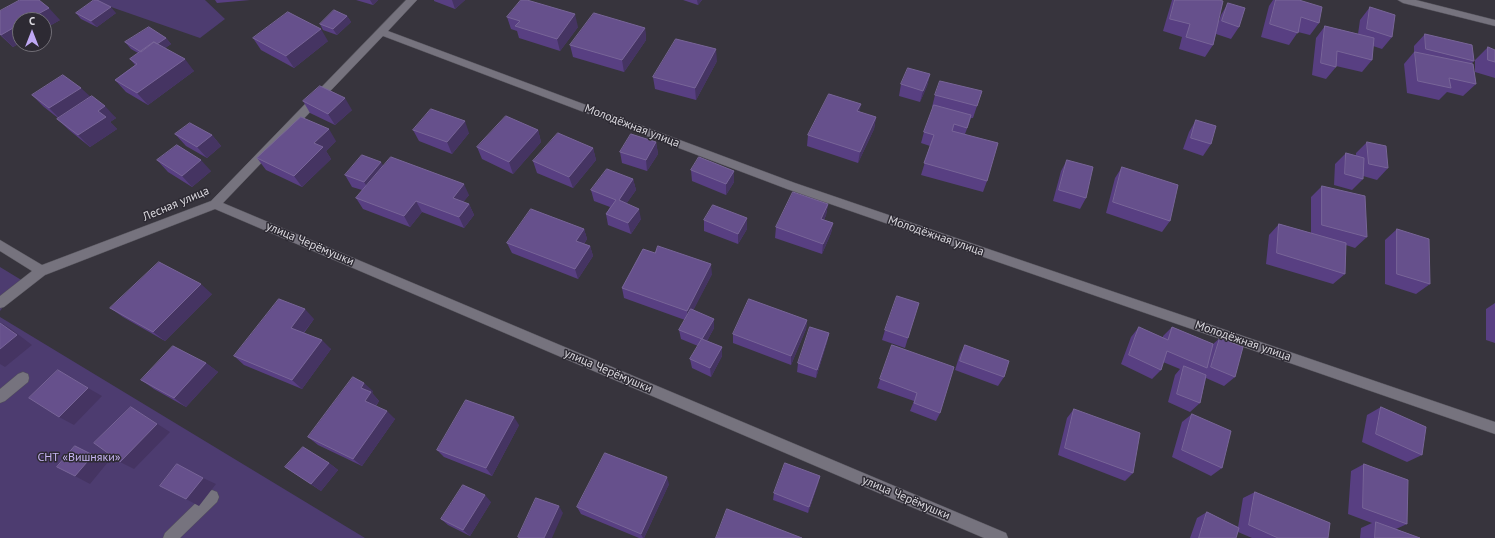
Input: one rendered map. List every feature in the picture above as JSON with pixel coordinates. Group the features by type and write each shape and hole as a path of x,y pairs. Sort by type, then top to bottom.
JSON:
{"street":[{"name":"Лесная улица","path":"0,304 41,271 215,204 412,0"},
{"path":"1403,0 1495,23"},
{"name":"Молодёжная улица","path":"382,32 791,186 1495,428"},
{"name":"улица Черёмушки","path":"215,204 1001,538"},
{"path":"0,245 41,271"},
{"path":"0,397 23,378"},
{"path":"170,538 212,497"}],"green space":[{"path":"91,0 205,0 225,19 200,38"},
{"path":"0,267 23,281 0,311"},
{"name":"СНТ «Вишняки»","path":"0,317 365,538 0,538"}],"building":[{"path":"20,0 39,0 49,8 42,12 12,12 12,29 1,35 0,11"},
{"path":"94,0 111,7 91,21 76,13"},
{"path":"521,0 527,0 575,14 557,39 515,26 520,21 507,17"},
{"path":"1175,0 1223,1 1213,45 1186,37 1190,24 1170,19"},
{"path":"1276,0 1299,0 1322,7 1319,23 1301,17 1298,33 1270,24"},
{"path":"1228,3 1245,8 1239,27 1222,21"},
{"path":"1370,7 1395,15 1392,37 1367,29"},
{"path":"334,10 347,16 333,29 320,24"},
{"path":"288,12 321,29 286,56 253,38"},
{"path":"594,13 645,28 622,60 570,45"},
{"path":"1325,26 1374,38 1372,60 1337,51 1336,67 1321,63"},
{"path":"149,27 166,38 157,44 154,42 141,52 125,42"},
{"path":"1425,34 1472,45 1474,61 1426,49"},
{"path":"676,39 716,49 695,88 653,77"},
{"path":"154,42 185,59 137,93 115,80 137,64 130,59"},
{"path":"1488,47 1495,50 1495,62 1488,60"},
{"path":"1415,52 1473,64 1476,84 1449,78 1451,88 1418,81"},
{"path":"908,68 930,74 923,91 901,84"},
{"path":"63,75 81,88 49,108 32,95"},
{"path":"940,81 982,91 977,106 935,95"},
{"path":"320,86 345,98 328,114 303,101"},
{"path":"829,94 861,104 857,111 876,117 860,152 808,135"},
{"path":"92,96 105,106 98,111 106,117 78,135 57,119"},
{"path":"934,105 971,115 967,128 954,124 952,131 998,143 987,181 924,163 934,135 924,132"},
{"path":"431,109 465,121 447,142 413,130"},
{"path":"506,116 538,130 509,162 477,147"},
{"path":"301,117 329,129 314,143 323,147 294,176 257,158"},
{"path":"1196,120 1216,126 1211,144 1191,138"},
{"path":"190,123 212,135 197,147 175,134"},
{"path":"558,133 593,148 569,177 533,161"},
{"path":"631,134 656,142 646,160 620,152"},
{"path":"1367,142 1386,146 1388,168 1369,164"},
{"path":"177,145 201,160 182,176 157,160"},
{"path":"1346,153 1364,158 1363,179 1345,174"},
{"path":"362,155 381,162 364,182 345,175"},
{"path":"391,157 464,184 453,198 469,204 459,217 416,201 404,216 356,198"},
{"path":"699,157 734,171 726,184 691,170"},
{"path":"1067,160 1093,167 1086,198 1059,190"},
{"path":"1122,167 1178,185 1170,221 1113,202"},
{"path":"607,169 633,179 619,200 639,209 628,223 606,214 616,200 591,190"},
{"path":"1322,186 1365,196 1367,237 1322,225"},
{"path":"793,192 828,204 821,219 833,223 823,244 776,227"},
{"path":"713,205 747,218 738,234 704,220"},
{"path":"531,209 584,229 576,241 590,246 575,269 507,243"},
{"path":"1279,224 1346,243 1345,274 1277,253"},
{"path":"1397,229 1429,239 1430,284 1397,274"},
{"path":"658,246 711,264 687,311 622,288 643,249 655,253"},
{"path":"159,262 201,284 153,332 110,308"},
{"path":"897,296 919,303 908,338 885,330"},
{"path":"279,299 305,309 291,328 322,340 292,380 234,356"},
{"path":"749,299 807,320 791,356 733,334"},
{"path":"691,309 714,319 702,339 679,330"},
{"path":"0,323 17,335 0,349"},
{"path":"810,327 829,333 817,370 798,363"},
{"path":"1139,327 1168,340 1172,327 1213,344 1207,368 1167,351 1161,370 1129,355"},
{"path":"1220,338 1243,347 1235,377 1211,367"},
{"path":"702,339 722,347 710,368 690,359"},
{"path":"892,345 954,367 940,413 914,403 917,393 880,379"},
{"path":"965,345 1009,361 1004,377 960,361"},
{"path":"173,346 206,363 174,398 141,380"},
{"path":"1184,366 1206,375 1200,403 1177,394"},
{"path":"58,370 88,388 59,417 29,398"},
{"path":"353,377 364,383 361,388 371,392 365,401 387,411 353,459 308,437"},
{"path":"466,400 514,417 486,468 437,450"},
{"path":"131,407 157,424 120,462 94,443"},
{"path":"1381,407 1426,427 1422,455 1376,434"},
{"path":"1074,409 1140,433 1133,473 1065,448"},
{"path":"1192,414 1231,431 1222,468 1182,450"},
{"path":"75,446 93,455 75,476 57,467"},
{"path":"303,447 329,463 311,484 285,467"},
{"path":"605,453 667,477 641,534 577,507"},
{"path":"785,463 820,476 809,507 774,493"},
{"path":"177,464 203,478 186,499 160,486"},
{"path":"1364,464 1408,480 1407,524 1363,508"},
{"path":"463,485 485,495 463,530 441,519"},
{"path":"1255,492 1330,523 1328,538 1278,538 1249,525"},
{"path":"536,498 559,506 544,538 520,538 518,537"},
{"path":"727,509 802,538 716,538"},
{"path":"1207,512 1239,528 1236,538 1199,538"},
{"path":"1376,522 1420,538 1375,538"}]}
